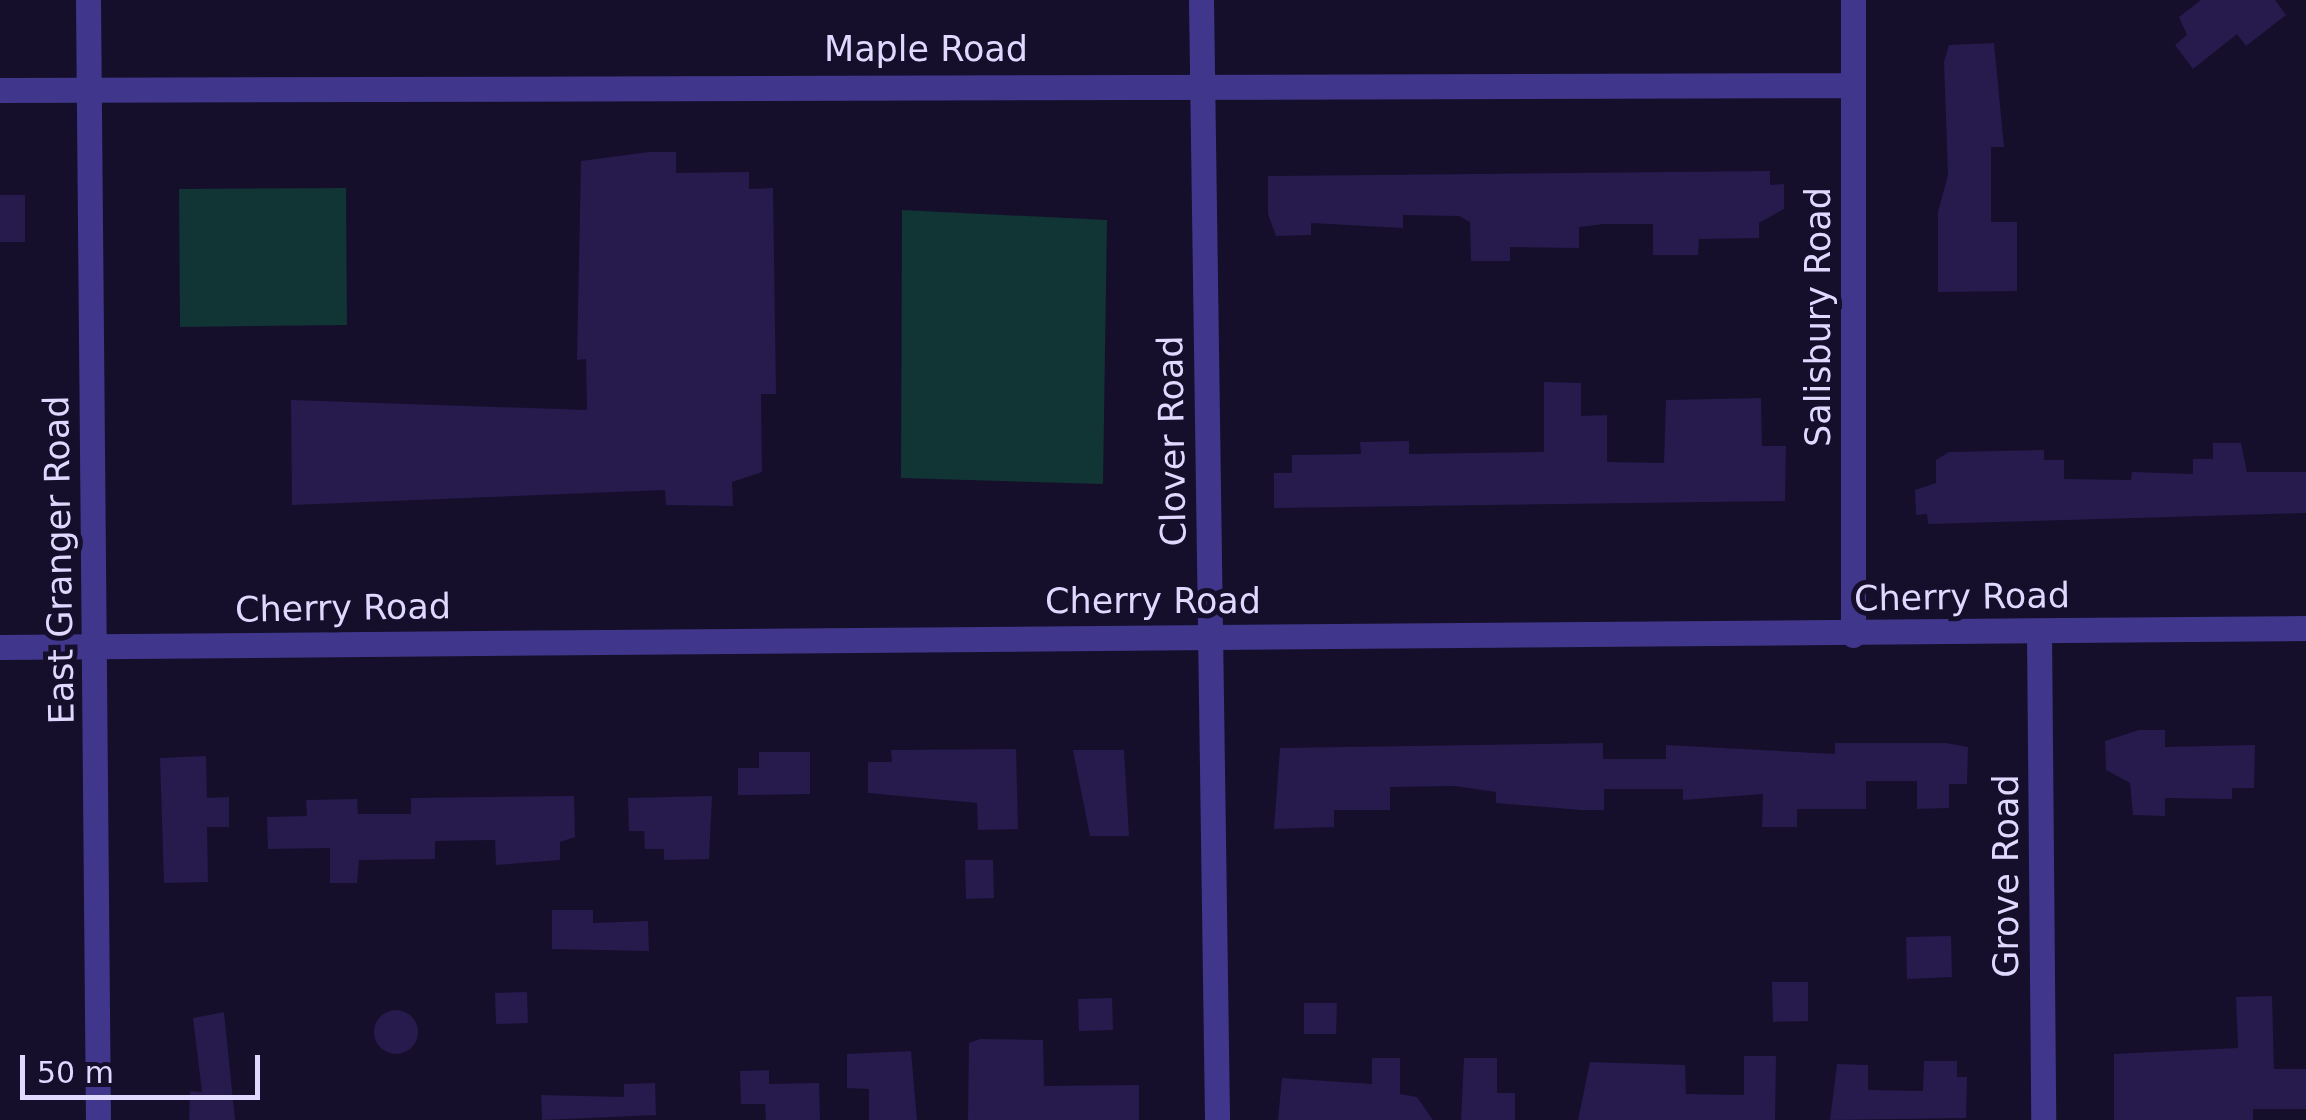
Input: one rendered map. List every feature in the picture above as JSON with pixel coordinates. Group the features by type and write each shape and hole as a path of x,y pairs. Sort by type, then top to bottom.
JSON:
{"street":[{"name":"East Granger Road","path":"88,0 98,1120"},
{"name":"Clover Road","path":"1201,0 1217,1120"},
{"name":"Salisbury Road","path":"1853,0 1854,634"},
{"name":"Maple Road","path":"0,90 1201,83 1853,85"},
{"name":"Cherry Road","path":"0,647 2306,628"},
{"name":"Grove Road","path":"2039,630 2043,1120"}],"green space":[{"path":"346,188 347,325 180,327 179,189"},
{"path":"902,210 1107,220 1103,484 901,478"}],"building":[{"path":"2201,0 2275,0 2286,15 2246,46 2237,34 2193,69 2175,45 2187,35 2179,17"},
{"path":"1994,43 2004,147 1991,147 1991,222 2017,222 2017,291 1938,292 1938,212 1948,175 1944,62 1949,45"},
{"path":"676,152 676,173 749,172 749,189 773,188 776,394 761,394 762,472 732,482 733,506 666,505 665,490 292,505 291,400 587,410 586,359 577,360 581,161"},
{"path":"1770,171 1770,185 1784,184 1784,209 1759,223 1759,238 1699,239 1698,255 1653,255 1653,224 1604,224 1579,227 1579,248 1510,247 1510,261 1471,261 1470,222 1459,216 1403,215 1403,228 1311,223 1311,235 1276,236 1268,214 1268,176"},
{"path":"0,195 25,195 25,242 0,242"},
{"path":"1544,382 1581,383 1581,416 1607,415 1607,462 1664,463 1666,400 1761,398 1762,446 1786,446 1785,501 1274,508 1274,473 1292,473 1292,455 1361,454 1360,442 1409,441 1409,454 1544,452"},
{"path":"2213,443 2241,443 2247,472 2306,472 2306,513 1928,524 1927,514 1916,515 1915,490 1936,483 1936,460 1949,452 2044,450 2044,460 2064,460 2064,479 2131,480 2132,472 2193,474 2193,459 2213,459"},
{"path":"2139,730 2165,730 2165,747 2255,745 2254,788 2232,788 2232,799 2165,798 2165,816 2133,815 2130,783 2106,770 2105,741"},
{"path":"1603,743 1603,759 1666,759 1666,745 1835,754 1835,743 1946,743 1968,747 1967,784 1949,784 1949,808 1917,809 1917,781 1866,781 1866,809 1797,809 1797,827 1762,827 1763,794 1683,800 1683,789 1604,789 1604,810 1581,810 1496,803 1496,792 1455,786 1390,787 1390,810 1334,810 1334,827 1274,829 1280,748"},
{"path":"1016,749 1018,829 978,830 977,803 868,793 868,762 892,762 891,750"},
{"path":"1073,750 1124,750 1129,836 1090,836"},
{"path":"759,752 810,752 810,794 738,795 738,768 759,768"},
{"path":"206,756 207,798 229,797 229,827 207,827 208,882 164,883 160,758"},
{"path":"574,796 575,837 560,842 560,860 496,865 495,840 435,841 435,859 359,860 357,883 330,883 330,848 268,849 267,817 307,816 306,800 357,799 358,814 411,814 411,798"},
{"path":"712,796 709,859 664,860 664,849 645,849 644,831 629,831 628,798"},
{"path":"965,860 993,860 994,898 966,899"},
{"path":"552,910 593,910 593,923 648,921 649,951 552,949"},
{"path":"1951,936 1952,977 1907,979 1906,937"},
{"path":"1772,982 1808,982 1808,1021 1773,1022"},
{"path":"527,992 528,1023 496,1024 495,993"},
{"path":"2272,996 2274,1069 2306,1069 2306,1109 2253,1109 2253,1120 2114,1120 2114,1054 2238,1048 2236,997"},
{"path":"1112,998 1113,1030 1079,1031 1078,999"},
{"path":"1304,1003 1337,1003 1336,1034 1304,1034"},
{"path":"396,1010 412,1016 418,1032 412,1048 396,1054 380,1048 374,1032 380,1016"},
{"path":"224,1012 235,1120 189,1120 190,1091 202,1092 193,1018"},
{"path":"980,1039 1043,1040 1044,1086 1139,1085 1139,1120 968,1120 969,1043"},
{"path":"911,1051 917,1120 869,1120 869,1089 847,1088 847,1054"},
{"path":"1744,1056 1776,1056 1775,1120 1578,1120 1590,1062 1685,1065 1686,1094 1744,1095"},
{"path":"1372,1058 1400,1058 1400,1094 1417,1097 1433,1120 1278,1120 1282,1078 1372,1084"},
{"path":"1464,1058 1497,1058 1497,1093 1515,1093 1515,1120 1461,1120"},
{"path":"1924,1061 1957,1061 1957,1077 1967,1077 1966,1118 1830,1120 1837,1064 1868,1065 1868,1090 1923,1091"},
{"path":"769,1070 769,1084 819,1083 820,1120 766,1120 765,1104 741,1104 740,1071"},
{"path":"655,1083 656,1115 542,1120 541,1095 624,1097 624,1084"}]}
